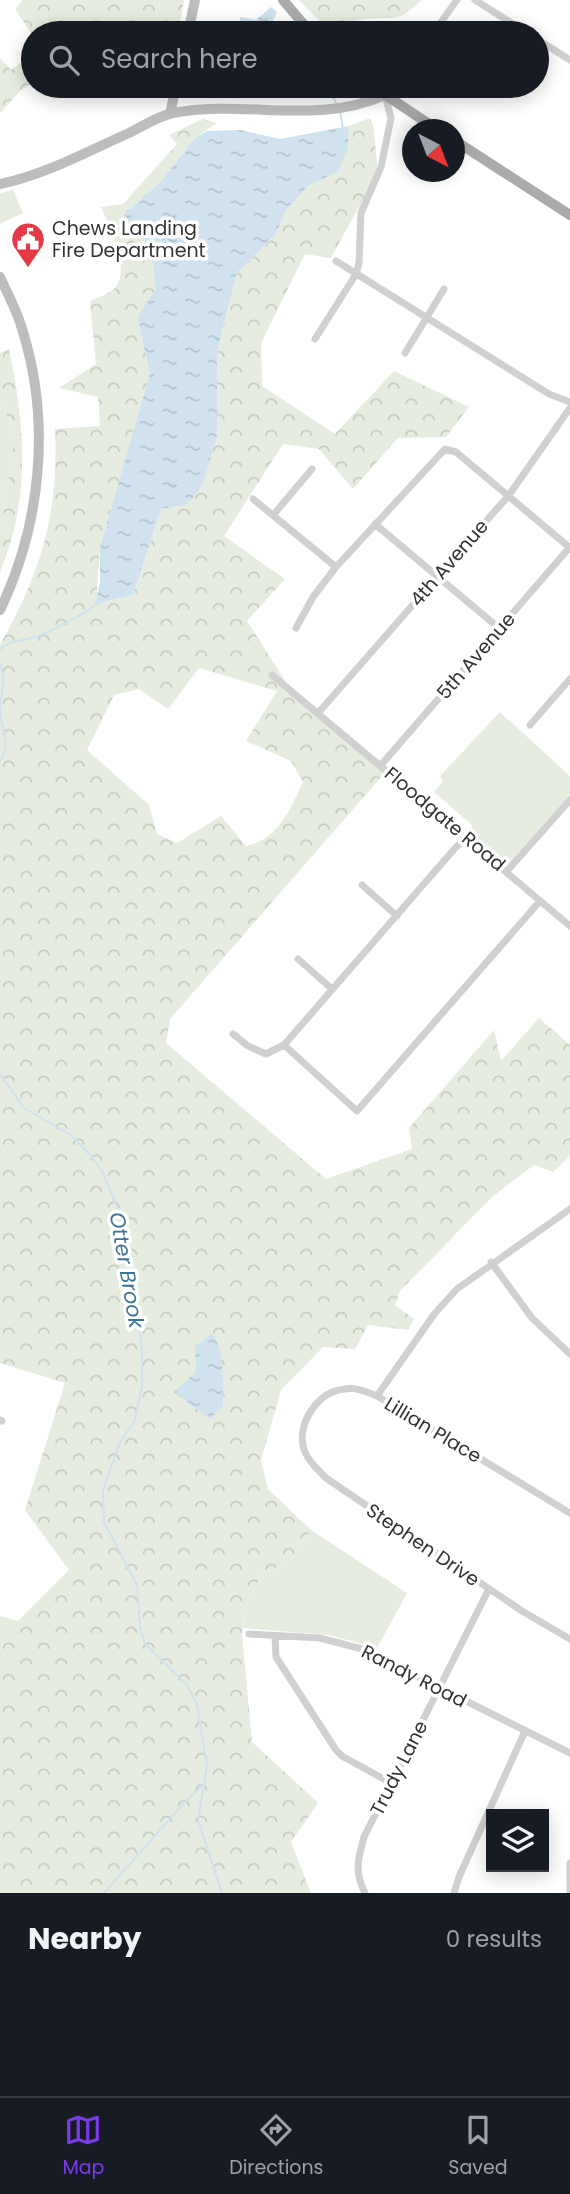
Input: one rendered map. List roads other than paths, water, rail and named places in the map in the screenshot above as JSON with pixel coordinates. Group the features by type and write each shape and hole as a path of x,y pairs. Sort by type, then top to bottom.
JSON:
{"main road":[{"path":"191,21 195,0"},
{"path":"283,0 301,21"},
{"path":"170,114 173,98"},
{"path":"0,184 68,160 170,114 231,108 331,111 376,98"},
{"path":"390,98 421,119"},
{"path":"465,147 570,215"},
{"path":"0,277 17,312 29,352 38,466 30,531 22,563 0,610"}],"street":[{"path":"442,21 457,0"},
{"path":"475,0 508,21"},
{"path":"549,47 570,60"},
{"path":"315,339 356,274 359,263 360,213 381,167 391,118 386,98"},
{"path":"336,261 549,394 570,402"},
{"path":"405,354 444,289"},
{"name":"4th Avenue","path":"319,712 509,495 570,408"},
{"path":"296,628 313,597 336,568 445,449 456,452 570,547"},
{"path":"274,514 312,469"},
{"path":"254,499 336,568"},
{"path":"375,524 499,629"},
{"name":"5th Avenue","path":"382,765 570,547"},
{"name":"Floodgate Road","path":"272,675 570,926"},
{"path":"530,725 569,684"},
{"path":"507,871 570,800"},
{"path":"233,1034 248,1046 266,1054 284,1045 468,838"},
{"path":"362,885 397,916"},
{"path":"284,1045 357,1111 540,901"},
{"path":"298,960 332,989"},
{"path":"377,1396 435,1312 457,1289 491,1262 570,1209"},
{"path":"491,1262 532,1318 570,1354"},
{"name":"Lillian Place","path":"303,1430 314,1406 335,1392 360,1390 377,1396 570,1513"},
{"name":"Stephen Drive","path":"303,1430 302,1445 306,1455 326,1478 489,1589 570,1639"},
{"name":"Trudy Lane","path":"365,1893 357,1875 364,1836 489,1589"},
{"name":"Randy Road","path":"249,1634 343,1642 380,1657 570,1753"},
{"path":"275,1637 276,1657 336,1749 342,1756 391,1783"},
{"path":"454,1893 525,1731"},
{"path":"570,1864 570,1893"}],"water":[{"path":"271,7 277,12 273,21 240,21 240,17 256,20"},
{"path":"349,126 348,148 339,171 308,186 285,212 276,234 237,273 217,351 217,436 198,492 186,505 161,509 133,595 95,604 100,582 100,547 150,373 137,317 155,290 153,250 124,215 162,180 195,138 207,131 241,130 280,139"},
{"path":"211,1334 216,1339 221,1357 223,1406 210,1419 174,1392 196,1372 195,1347"}],"waterway":[{"path":"333,98 338,106"},
{"path":"340,111 343,129"},
{"path":"0,650 9,644 56,628 99,603"},
{"name":"Otter Brook","path":"0,663 3,682 0,713 6,743 0,761"},
{"name":"Otter Brook","path":"0,1074 24,1108 71,1135 93,1158 103,1173 121,1216 122,1244 137,1304 142,1349 142,1387 134,1422 120,1442 103,1490 104,1522 137,1585 140,1627 145,1644 187,1685 197,1704 207,1766 198,1820 222,1893"},
{"path":"104,1893 205,1783"}],"place":[{"name":"Chews Landing Fire Department","path":"28,269"}]}
